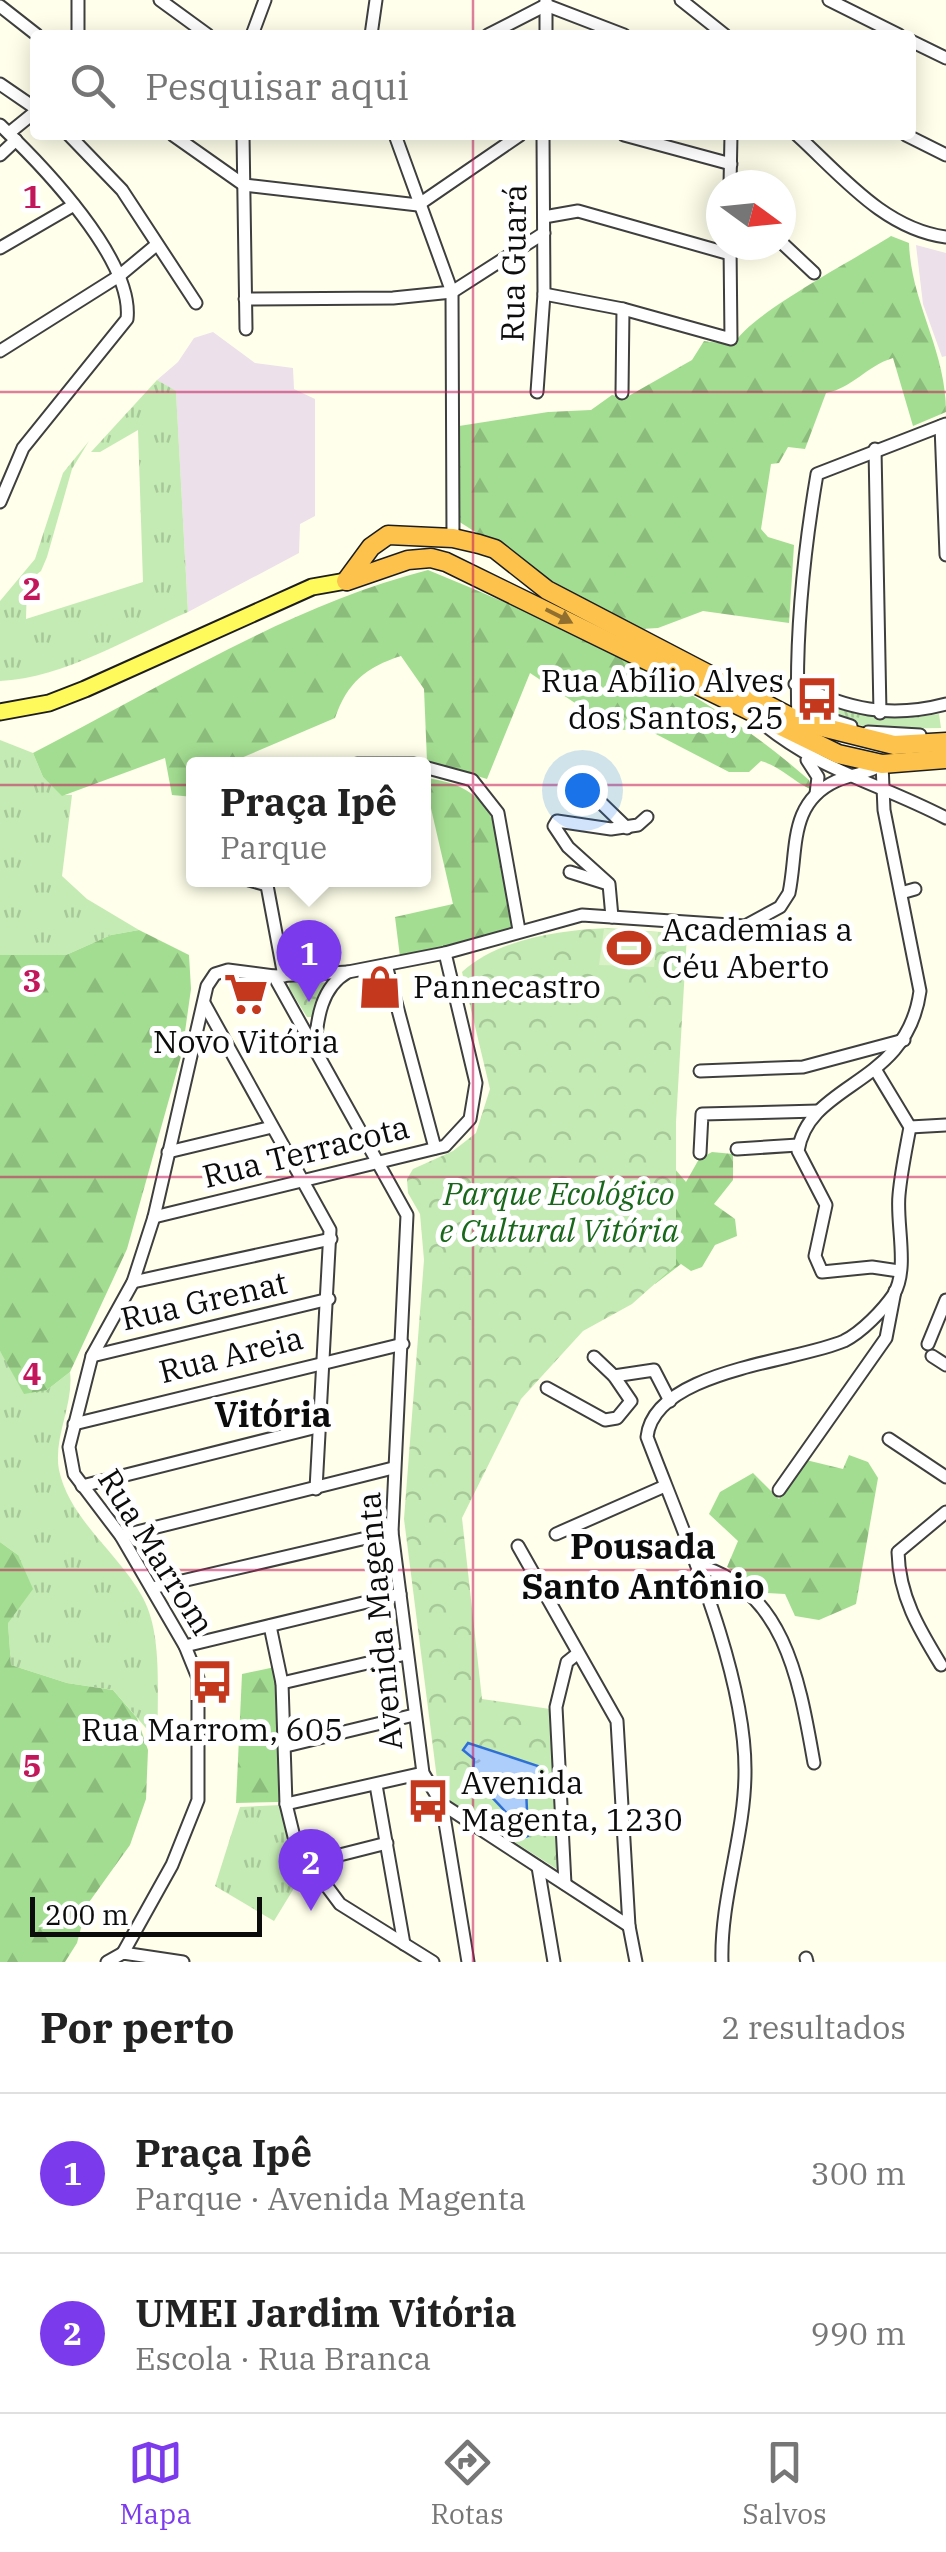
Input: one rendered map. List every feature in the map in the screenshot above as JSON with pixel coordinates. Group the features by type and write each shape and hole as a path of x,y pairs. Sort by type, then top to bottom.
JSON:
{"highway":[{"path":"404,534 400,552 408,560"},
{"path":"346,581 379,540 404,534 453,538 495,549 547,590 880,754 891,778"},
{"path":"346,581 408,560 431,558 472,574 751,714 891,778 946,760"},
{"path":"801,718 894,745 946,742"}],"main road":[{"path":"0,712 49,703 312,588 346,581"}],"street":[{"path":"78,0 78,30"},
{"path":"160,0 201,30"},
{"path":"254,30 265,0"},
{"path":"372,30 376,0"},
{"path":"681,0 720,30"},
{"path":"829,0 889,30"},
{"path":"497,30 546,3"},
{"path":"546,3 546,30"},
{"path":"546,3 612,30"},
{"path":"0,6 31,30"},
{"path":"916,43 946,58"},
{"path":"0,84 30,106"},
{"path":"0,155 8,132 30,114"},
{"path":"0,502 23,448 127,319 129,300 120,276 74,206 8,132"},
{"path":"77,140 122,190 155,246 196,303"},
{"path":"181,140 244,185 418,205 513,140"},
{"path":"243,140 246,329"},
{"path":"397,140 452,292 453,538"},
{"name":"Rua Guará","path":"537,392 544,294 543,140"},
{"path":"642,140 730,164"},
{"path":"730,170 731,140"},
{"path":"802,140 882,213 909,228 946,237"},
{"path":"916,140 946,155"},
{"path":"0,248 74,206"},
{"path":"544,217 578,211 706,244"},
{"path":"244,298 393,298 452,292 544,233"},
{"path":"0,352 120,276 155,246"},
{"path":"796,256 814,273"},
{"path":"544,294 623,309 731,339 730,260"},
{"path":"622,393 623,309"},
{"path":"946,555 944,425 817,474 805,543 795,684 801,718 871,732 946,734"},
{"path":"875,449 880,713"},
{"path":"795,684 832,702 880,713 902,714 946,704"},
{"path":"751,714 804,756 852,776 891,778 946,818"},
{"path":"405,754 408,757"},
{"path":"804,756 818,777 816,794"},
{"path":"431,768 472,780 498,813 519,930"},
{"path":"316,1489 331,1238 204,1004 215,974 228,970 279,976 348,972 445,953 564,918 612,916 746,926 764,918 790,893 794,837 799,818 816,794 852,776 891,778"},
{"path":"891,778 900,894 920,991 918,1011 904,1040 875,1069 806,1123 798,1145 826,1206 816,1242 822,1272 872,1267 899,1272"},
{"path":"594,796 628,828"},
{"path":"612,916 608,884 568,847 554,826 557,821 628,828 646,817"},
{"path":"570,872 608,884"},
{"name":"Avenida Magenta","path":"268,887 279,976 407,1215 392,1532 422,1772 442,1804 629,1926"},
{"path":"900,894 915,889"},
{"name":"Rua Terracota","path":"154,1217 444,1146 470,1119 476,1083 445,953"},
{"path":"386,965 435,1148"},
{"path":"315,1047 317,1024 336,979 348,972"},
{"name":"Rua Marrom","path":"124,1952 172,1865 198,1800 198,1678 152,1588 121,1536 82,1486 70,1461 74,1424 92,1356 133,1282 154,1217 204,1004"},
{"path":"302,1025 317,1024"},
{"path":"700,1071 802,1067 904,1040"},
{"path":"779,1490 886,1338 899,1272 899,1197 910,1127 875,1069"},
{"path":"700,1152 702,1114 818,1112"},
{"path":"910,1127 946,1125"},
{"path":"168,1152 272,1127"},
{"path":"737,1149 798,1145"},
{"path":"133,1282 331,1238"},
{"path":"722,1962 746,1774 741,1721 697,1565 646,1436 653,1414 670,1401 727,1370 844,1340 869,1322 896,1292"},
{"name":"Rua Grenat","path":"92,1356 330,1300"},
{"path":"944,1308 930,1343 946,1365"},
{"name":"Rua Areia","path":"74,1424 402,1344"},
{"path":"546,1388 610,1420 624,1413 631,1401 614,1376 594,1357"},
{"path":"614,1376 654,1370 670,1401"},
{"path":"82,1486 321,1426"},
{"path":"890,1439 946,1476"},
{"path":"121,1536 394,1468"},
{"path":"556,1534 666,1486"},
{"path":"942,1665 917,1626 898,1581 898,1552 946,1512"},
{"path":"152,1588 392,1532"},
{"path":"518,1546 617,1721 629,1926 636,1962"},
{"path":"697,1565 737,1581 771,1616 793,1668 814,1763"},
{"path":"185,1646 400,1594"},
{"path":"270,1626 282,1683 286,1804 296,1845 340,1904 433,1962"},
{"path":"282,1683 406,1654"},
{"path":"565,1884 556,1707 566,1662 577,1654"},
{"path":"286,1746 414,1715"},
{"path":"286,1804 376,1786 422,1772"},
{"path":"376,1786 404,1944"},
{"path":"442,1804 468,1962"},
{"path":"308,1863 387,1844"},
{"path":"538,1868 554,1962"},
{"path":"107,1962 124,1952 182,1962"}],"shaded area":[{"path":"916,245 946,253 946,356 942,357 923,304"},
{"path":"213,332 255,363 293,368 294,389 315,399 315,516 300,524 299,553 188,612 176,392 157,380 178,362 194,338"}],"green space":[{"path":"891,236 909,243 916,286 940,368 946,412 913,426 893,358 844,387 826,393 805,449 788,447 779,463 771,464 761,529 768,537 794,545 789,623 703,611 658,628 641,629 595,608 458,521 459,426 548,412 591,410 612,395 625,398 692,360 704,341 734,345 758,319"},
{"path":"157,380 176,391 188,612 72,664 0,681 0,601 35,559 63,473 89,441 72,469 41,571 27,582 26,619 143,582 138,430 100,452 91,452"},
{"path":"428,570 579,635 723,714 809,780 812,790 761,761 749,772 729,772 650,731 606,729 593,715 530,673 487,779 431,762 431,757 427,757 424,689 401,656 359,678 345,695 335,718 243,757 186,757 186,796 172,795 165,758 62,796 43,777 33,753 275,626 376,585"},
{"path":"806,695 871,716 939,714 941,728 872,729 801,706"},
{"path":"0,740 33,753 43,777 62,795 72,795 62,876 87,899 139,930 111,935 66,955 0,955"},
{"path":"431,779 453,784 473,795 488,811 503,853 513,930 400,957 395,917 453,904 431,808"},
{"name":"Parque Ecológico e Cultural Vitória","path":"608,928 687,934 676,1122 676,1265 632,1304 583,1331 521,1399 462,1518 482,1699 550,1709 560,1871 451,1802 437,1779 404,1519 424,1260 420,1214 408,1193 407,1179 413,1169 453,1151 476,1133 490,1089 462,972 493,951 530,938"},
{"name":"Academias a Céu Aberto","path":"604,929 658,932 654,967 599,965"},
{"path":"139,930 189,955 191,989 182,1053 127,1249 70,1372 47,1390 24,1394 0,1351 0,955 66,955 111,935"},
{"path":"290,980 328,983 312,1017 307,1017 289,988"},
{"path":"712,1152 733,1154 733,1180 714,1204 735,1219 737,1236 715,1245 702,1267 691,1271 681,1264 655,1284 669,1162 686,1182 699,1159"},
{"path":"0,1351 47,1390 70,1372 59,1470 84,1521 133,1582 150,1614 158,1668 158,1742 113,1690 67,1683 11,1665 8,1623 18,1555 0,1542"},
{"path":"849,1455 868,1462 878,1478 856,1604 819,1620 795,1616 785,1594 767,1593 727,1567 738,1541 709,1514 720,1492 753,1473 779,1499 806,1460 843,1469"},
{"path":"0,1542 18,1555 33,1589 8,1623 11,1665 67,1683 113,1690 137,1718 148,1750 146,1799 130,1845 87,1905 77,1943 65,1962 0,1962"},
{"path":"275,1667 282,1762 279,1802 236,1803 242,1674"},
{"path":"281,1805 305,1870 274,1921 215,1886 240,1807"}],"water":[{"path":"468,1743 538,1766 536,1784 526,1787 528,1836 523,1838 473,1775 474,1759 463,1750"}],"place":[{"name":"Rua Abílio Alves dos Santos, 25","path":"817,699"},
{"name":"Academias a Céu Aberto","path":"629,948"},
{"name":"Pannecastro","path":"380,987"},
{"name":"Novo Vitória","path":"246,994"},
{"name":"Praça Ipê","path":"309,1002"},
{"name":"Rua Marrom, 605","path":"212,1682"},
{"name":"Avenida Magenta, 1230","path":"428,1801"},
{"name":"UMEI Jardim Vitória","path":"311,1911"}],"district":[{"name":"Vitória","path":"273,1415"},
{"name":"Pousada Santo Antônio","path":"643,1567"}]}
